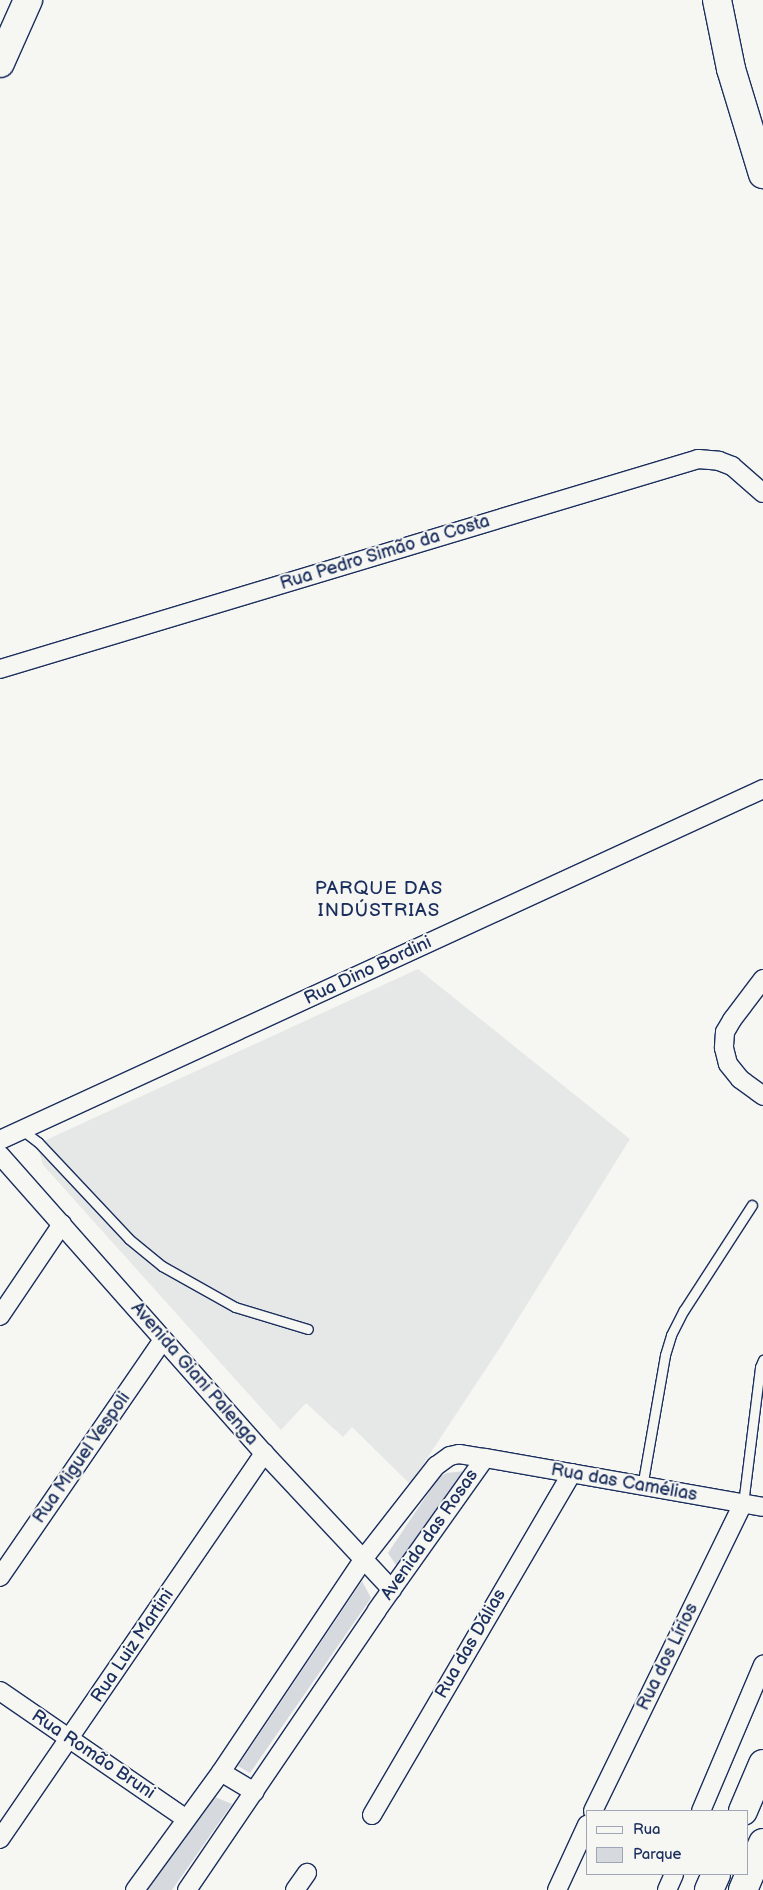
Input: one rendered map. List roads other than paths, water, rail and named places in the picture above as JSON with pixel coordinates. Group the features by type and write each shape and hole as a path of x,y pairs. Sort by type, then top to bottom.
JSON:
{"main road":[{"path":"0,62 28,0"},
{"path":"717,0 731,69 763,174"},
{"path":"736,0 749,65 763,111"},
{"path":"743,1810 763,1764"},
{"path":"743,1890 763,1843"},
{"path":"709,1890 716,1875"}],"street":[{"name":"Rua Pedro Simão da Costa","path":"0,669 698,459 719,461 732,466 763,493"},
{"name":"Rua Dino Bordini","path":"0,1140 763,789"},
{"path":"763,979 725,1032 724,1048 728,1064 740,1079 763,1096"},
{"name":"Avenida Giani Palenga","path":"0,1155 264,1453 392,1590"},
{"path":"0,1316 62,1224"},
{"name":"Rua Miguel Vespoli","path":"0,1577 163,1340"},
{"name":"Rua Luiz Martini","path":"0,1839 264,1453"},
{"name":"Avenida das Rosas","path":"135,1890 221,1772 364,1558 442,1461 450,1456 459,1454 485,1458 392,1590 187,1890"},
{"name":"Rua das Camélias","path":"485,1458 763,1507"},
{"name":"Rua das Dálias","path":"372,1815 572,1473"},
{"name":"Rua dos Lírios","path":"594,1810 743,1504"},
{"path":"701,1810 763,1665"},
{"name":"Rua Romão Bruni","path":"0,1691 186,1819"},
{"path":"221,1772 254,1792"},
{"path":"557,1890 586,1827"},
{"path":"295,1890 307,1873"},
{"path":"666,1890 674,1875"}],"lane":[{"path":"22,1130 38,1142 129,1238 162,1266 235,1307 308,1329"},
{"path":"642,1487 665,1355 671,1335 684,1310 752,1204"},
{"path":"743,1504 760,1368 763,1360"}],"district":[{"name":"PARQUE DAS INDÚSTRIAS","path":"379,900"}]}
